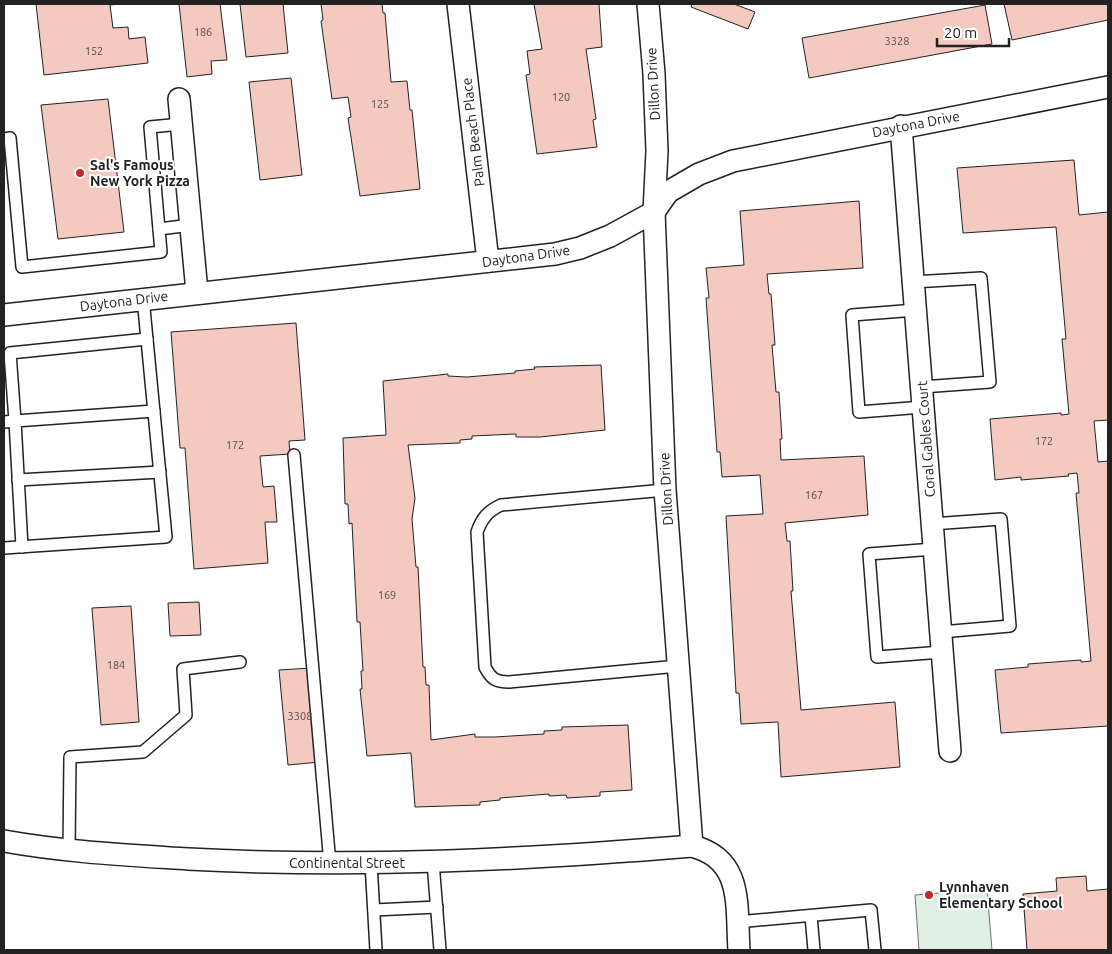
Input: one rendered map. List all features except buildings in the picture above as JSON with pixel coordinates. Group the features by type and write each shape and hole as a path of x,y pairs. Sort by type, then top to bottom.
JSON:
{"street":[{"name":"Palm Beach Place","path":"458,4 488,261"},
{"name":"Dillon Drive","path":"648,4 654,74 657,151 654,212 665,490 692,846"},
{"name":"Daytona Drive","path":"4,315 197,292 555,254 580,248 654,212 668,192 699,174 733,161 901,126 1108,87"},
{"path":"179,99 197,292"},
{"name":"Coral Gables Court","path":"901,126 950,751"},
{"name":"Continental Street","path":"4,841 69,850 257,862 330,864 558,857 692,846"},
{"path":"692,846 708,850 721,859 729,869 733,885 740,950"}],"lane":[{"path":"4,139 10,138 22,267 161,252 150,127 181,124"},
{"path":"159,229 191,225"},
{"path":"914,282 982,278 990,382 859,412 852,315 916,310"},
{"path":"4,548 166,537 143,298"},
{"path":"22,547 18,480 9,422 10,353 147,339"},
{"path":"9,422 154,411"},
{"path":"294,455 330,864"},
{"path":"18,480 160,472"},
{"path":"665,490 501,505 491,510 482,520 477,532 485,668 490,677 498,682 509,682 678,666"},
{"path":"932,524 1002,518 1010,626 877,656 869,554 934,549"},
{"path":"69,850 70,757 143,752 186,715 183,669 240,662"},
{"path":"433,862 440,950"},
{"path":"371,863 376,950"},
{"path":"374,910 437,907"},
{"path":"737,922 871,910 875,950"},
{"path":"811,916 814,950"}],"green space":[{"path":"987,889 992,950 919,950 915,895"}],"place":[{"name":"Sal's Famous New York Pizza","path":"80,173"},
{"name":"Lynnhaven Elementary School","path":"929,895"}]}
